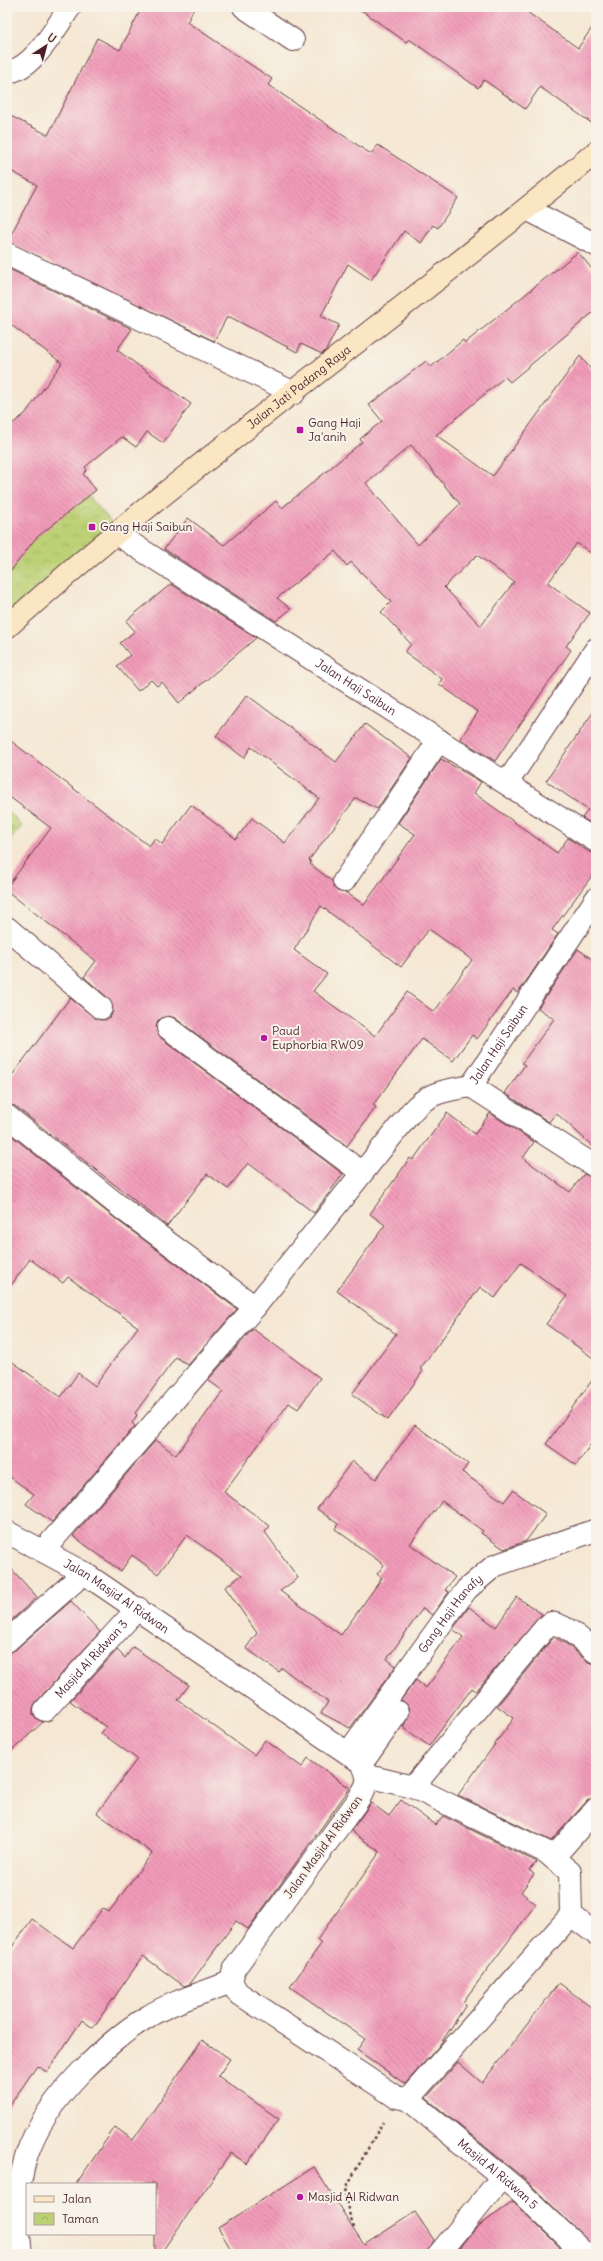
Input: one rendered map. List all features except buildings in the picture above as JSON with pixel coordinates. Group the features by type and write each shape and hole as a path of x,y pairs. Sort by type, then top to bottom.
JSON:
{"street":[{"path":"7,72 17,71 30,61 70,7"},
{"path":"244,7 293,40"},
{"name":"Jalan Jati Padang Raya","path":"7,627 115,533 528,209 596,152"},
{"path":"528,209 596,245"},
{"path":"7,254 294,393"},
{"name":"Jalan Haji Saibun","path":"115,533 596,841"},
{"path":"507,783 596,649"},
{"path":"344,881 439,740"},
{"name":"Jalan Haji Saibun","path":"596,899 471,1086 596,1167"},
{"path":"7,928 101,1008"},
{"path":"168,1028 362,1172"},
{"path":"43,1551 255,1307 411,1112 425,1099 437,1092 471,1086"},
{"path":"7,1116 124,1210 255,1307"},
{"name":"Gang Haji Hanafy","path":"360,1764 457,1602 475,1581 494,1566 596,1530"},
{"name":"Jalan Masjid Al Ridwan","path":"7,1532 84,1573 138,1608 360,1764 367,1785 356,1803 234,1969 231,1982"},
{"path":"7,1641 84,1573"},
{"name":"Masjid Al Ridwan 3","path":"45,1710 138,1608"},
{"path":"413,1787 545,1628 552,1624 558,1624 570,1631 596,1652"},
{"path":"20,2254 16,2220 19,2189 25,2158 38,2129 61,2094 102,2050 150,2015 231,1982 238,1993 244,1998 396,2097 408,2099 571,1915 570,1872 546,1852 413,1787 360,1764 398,1712"},
{"path":"553,1858 596,1809"},
{"path":"571,1915 596,1934"},
{"name":"Masjid Al Ridwan 5","path":"408,2099 502,2178 584,2254"},
{"path":"439,2254 502,2178"}],"path":[{"path":"354,2227 345,2202 346,2192 348,2184 371,2147"}],"green space":[{"path":"76,482 115,526 7,616 7,538"},
{"path":"7,810 22,826 7,843"}],"place":[{"name":"Gang Haji Ja'anih","path":"300,430"},
{"name":"Gang Haji Saibun","path":"92,527"},
{"name":"Paud Euphorbia RW09","path":"264,1038"},
{"name":"Masjid Al Ridwan","path":"300,2197"}]}
